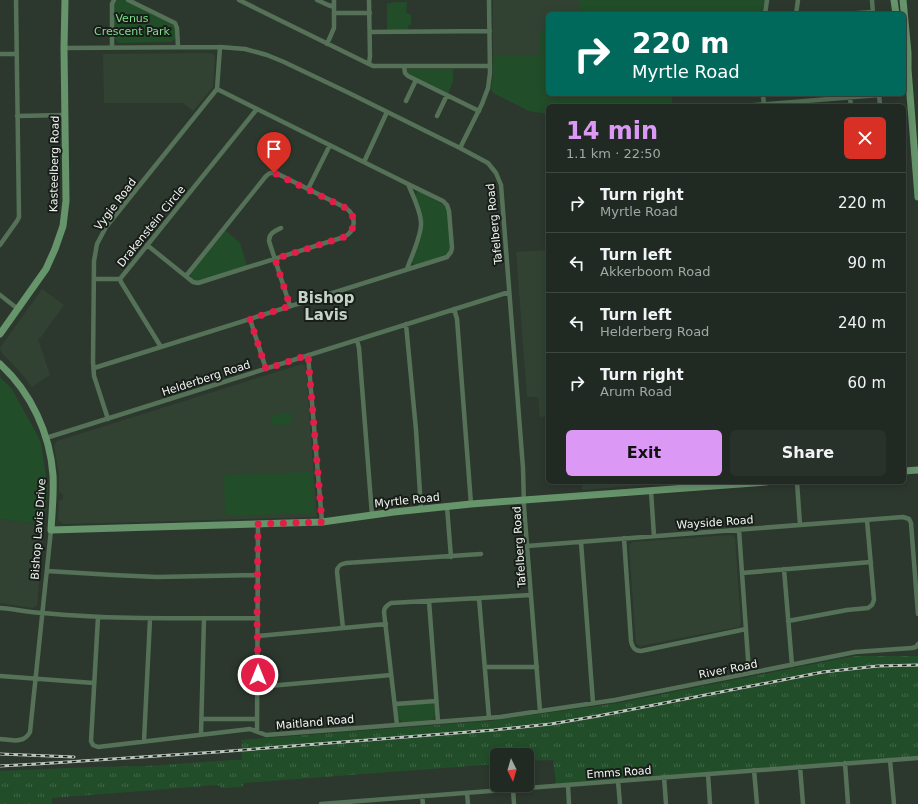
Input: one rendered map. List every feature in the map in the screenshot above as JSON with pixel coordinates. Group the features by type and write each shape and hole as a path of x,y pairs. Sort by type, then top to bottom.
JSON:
{"street":[{"path":"0,245 19,217 16,0"},
{"name":"Kasteelberg Road","path":"0,334 46,269 63,226 66,201 64,48 65,0"},
{"path":"112,48 112,4 114,0"},
{"path":"128,0 175,23 177,28 178,47"},
{"path":"239,0 368,64 376,66 490,66"},
{"path":"317,0 334,7"},
{"path":"327,44 334,28 334,0"},
{"path":"368,64 370,56 370,0"},
{"path":"460,148 479,111 488,88 490,66 489,0"},
{"path":"765,12 767,0"},
{"path":"796,12 798,0"},
{"path":"872,0 873,12"},
{"path":"894,0 896,12"},
{"path":"903,0 904,12"},
{"path":"334,13 370,13"},
{"path":"370,32 490,31"},
{"path":"906,32 918,197"},
{"path":"94,368 445,258 450,254 452,248 449,211 447,205 443,201 217,89 220,47"},
{"name":"Tafelberg Road","path":"64,48 220,47 245,49 258,52 273,57 387,112 460,148 488,163 492,167 499,178 501,185 540,711"},
{"path":"0,54 17,54"},
{"path":"906,60 908,69"},
{"path":"404,66 406,74 479,111"},
{"path":"406,101 416,80"},
{"name":"Vygie Road","path":"108,419 96,382 94,368 95,252 106,227 217,89"},
{"path":"437,116 447,95"},
{"path":"793,104 869,96"},
{"path":"850,98 851,104"},
{"name":"Drakenstein Circle","path":"161,347 120,279 257,109"},
{"path":"364,162 387,112"},
{"path":"17,116 65,115"},
{"path":"308,189 330,145"},
{"path":"147,245 193,282 198,283 347,236 352,231 354,221 352,215 349,210 276,173 268,174 186,276"},
{"path":"407,270 421,225 420,215 408,184"},
{"path":"281,228 271,233 269,239 290,306"},
{"path":"94,279 120,279"},
{"name":"Helderberg Road","path":"46,438 509,292"},
{"path":"0,295 18,309"},
{"path":"454,309 457,318 471,504"},
{"path":"250,319 266,369"},
{"path":"406,324 416,430 421,509"},
{"path":"357,340 359,348 372,515"},
{"path":"308,355 322,522"},
{"name":"Bishop Lavis Drive","path":"0,364 17,382 36,412 46,438 53,476 51,530 31,730 28,736 23,740 18,741 0,739"},
{"path":"906,471 918,470"},
{"name":"Myrtle Road","path":"51,530 322,522 471,504 740,484"},
{"path":"797,484 800,525"},
{"path":"650,491 654,536"},
{"path":"447,507 451,557"},
{"name":"Wayside Road","path":"527,546 904,517 909,519 911,522 918,614"},
{"path":"788,621 870,607 874,600 867,520"},
{"path":"257,731 258,524"},
{"path":"738,530 749,673"},
{"path":"624,538 633,648 641,651 746,629"},
{"path":"581,542 593,703"},
{"path":"342,628 337,572 338,566 341,564 481,554"},
{"path":"742,573 870,562"},
{"path":"784,569 792,665"},
{"path":"47,571 157,577 258,575"},
{"path":"397,725 384,610 389,604 531,595"},
{"path":"480,598 489,718"},
{"path":"429,601 438,722"},
{"path":"0,608 98,617 150,619 257,618"},
{"path":"0,676 94,683 98,617"},
{"path":"201,734 204,618"},
{"path":"144,741 150,619"},
{"path":"258,636 386,624"},
{"name":"River Road","path":"540,711 615,700 855,652 912,648 916,647 918,644"},
{"path":"485,667 537,667"},
{"path":"258,687 392,675"},
{"name":"Maitland Road","path":"94,683 91,741 93,745 98,747 250,729 266,735 489,718 540,711"},
{"path":"395,704 436,701"},
{"path":"202,719 257,719"},
{"name":"Emms Road","path":"534,787 918,758"},
{"path":"890,760 894,804"},
{"path":"845,763 848,804"},
{"path":"800,767 803,804"},
{"path":"754,770 757,804"},
{"path":"708,774 710,804"},
{"path":"664,777 666,804"},
{"path":"618,781 620,804"},
{"path":"568,785 569,804"},
{"name":"Emms Road","path":"321,804 377,802 422,796 490,791"},
{"path":"513,792 514,804"},
{"path":"467,793 468,804"},
{"path":"422,796 423,804"}],"shaded area":[{"path":"493,0 580,0 580,12 546,12 546,30 541,31 540,33 540,56 493,56"},
{"path":"211,53 215,56 213,87 193,111 183,103 104,103 103,54"},
{"path":"546,250 546,416 540,417 538,397 527,397 516,252"},
{"path":"42,289 64,305 38,339 50,375 32,387 1,352 0,348"},
{"path":"302,364 305,366 306,370 317,517 63,524 58,520 59,501 63,499 63,494 59,492 59,474 54,446 57,441"},
{"path":"582,484 660,484 582,490"},
{"path":"0,519 44,525 37,605 33,608 0,603"},
{"path":"731,535 735,538 741,623 739,627 640,646 636,643 629,546 632,542"}],"green space":[{"name":"Venus Crescent Park","path":"117,0 124,0 173,24 175,28 175,39 171,42 119,43 114,38 114,5"},
{"path":"580,0 765,0 762,12 580,12"},
{"path":"407,2 406,12 411,15 411,25 408,25 408,30 387,30 387,4"},
{"path":"546,30 546,96 672,96 672,104 546,104 546,114 529,111 493,93 491,89 493,76 493,56 540,56 541,31"},
{"path":"407,69 453,69 453,81 448,94 407,73"},
{"path":"418,192 444,205 447,211 450,249 445,255 414,265 412,261 421,234 415,196"},
{"path":"225,230 240,243 247,266 196,282 191,278 191,273"},
{"path":"0,377 12,389 41,444 48,488 44,525 0,519"},
{"path":"292,413 292,424 272,425 271,415"},
{"path":"313,472 314,513 225,516 224,475"},
{"path":"854,656 918,656 918,756 556,784 553,760 534,761 534,748 490,748 490,765 244,783 242,787 222,788 218,785 52,798 52,804 0,804 0,771 148,766 242,760 241,740 490,721 619,703"},
{"path":"434,703 435,714 432,720 404,722 399,718 398,705"}],"railway":[{"path":"0,766 217,752 494,730 551,724 823,672 878,666 918,665"},
{"path":"0,754 74,757"}],"district":[{"name":"Bishop Lavis","path":"326,306"}],"route":[{"path":"258,675 258,524 322,522 308,355 266,369 250,319 290,306 275,259 347,236 352,231 354,224 354,218 351,212 346,208 274,173"}]}
